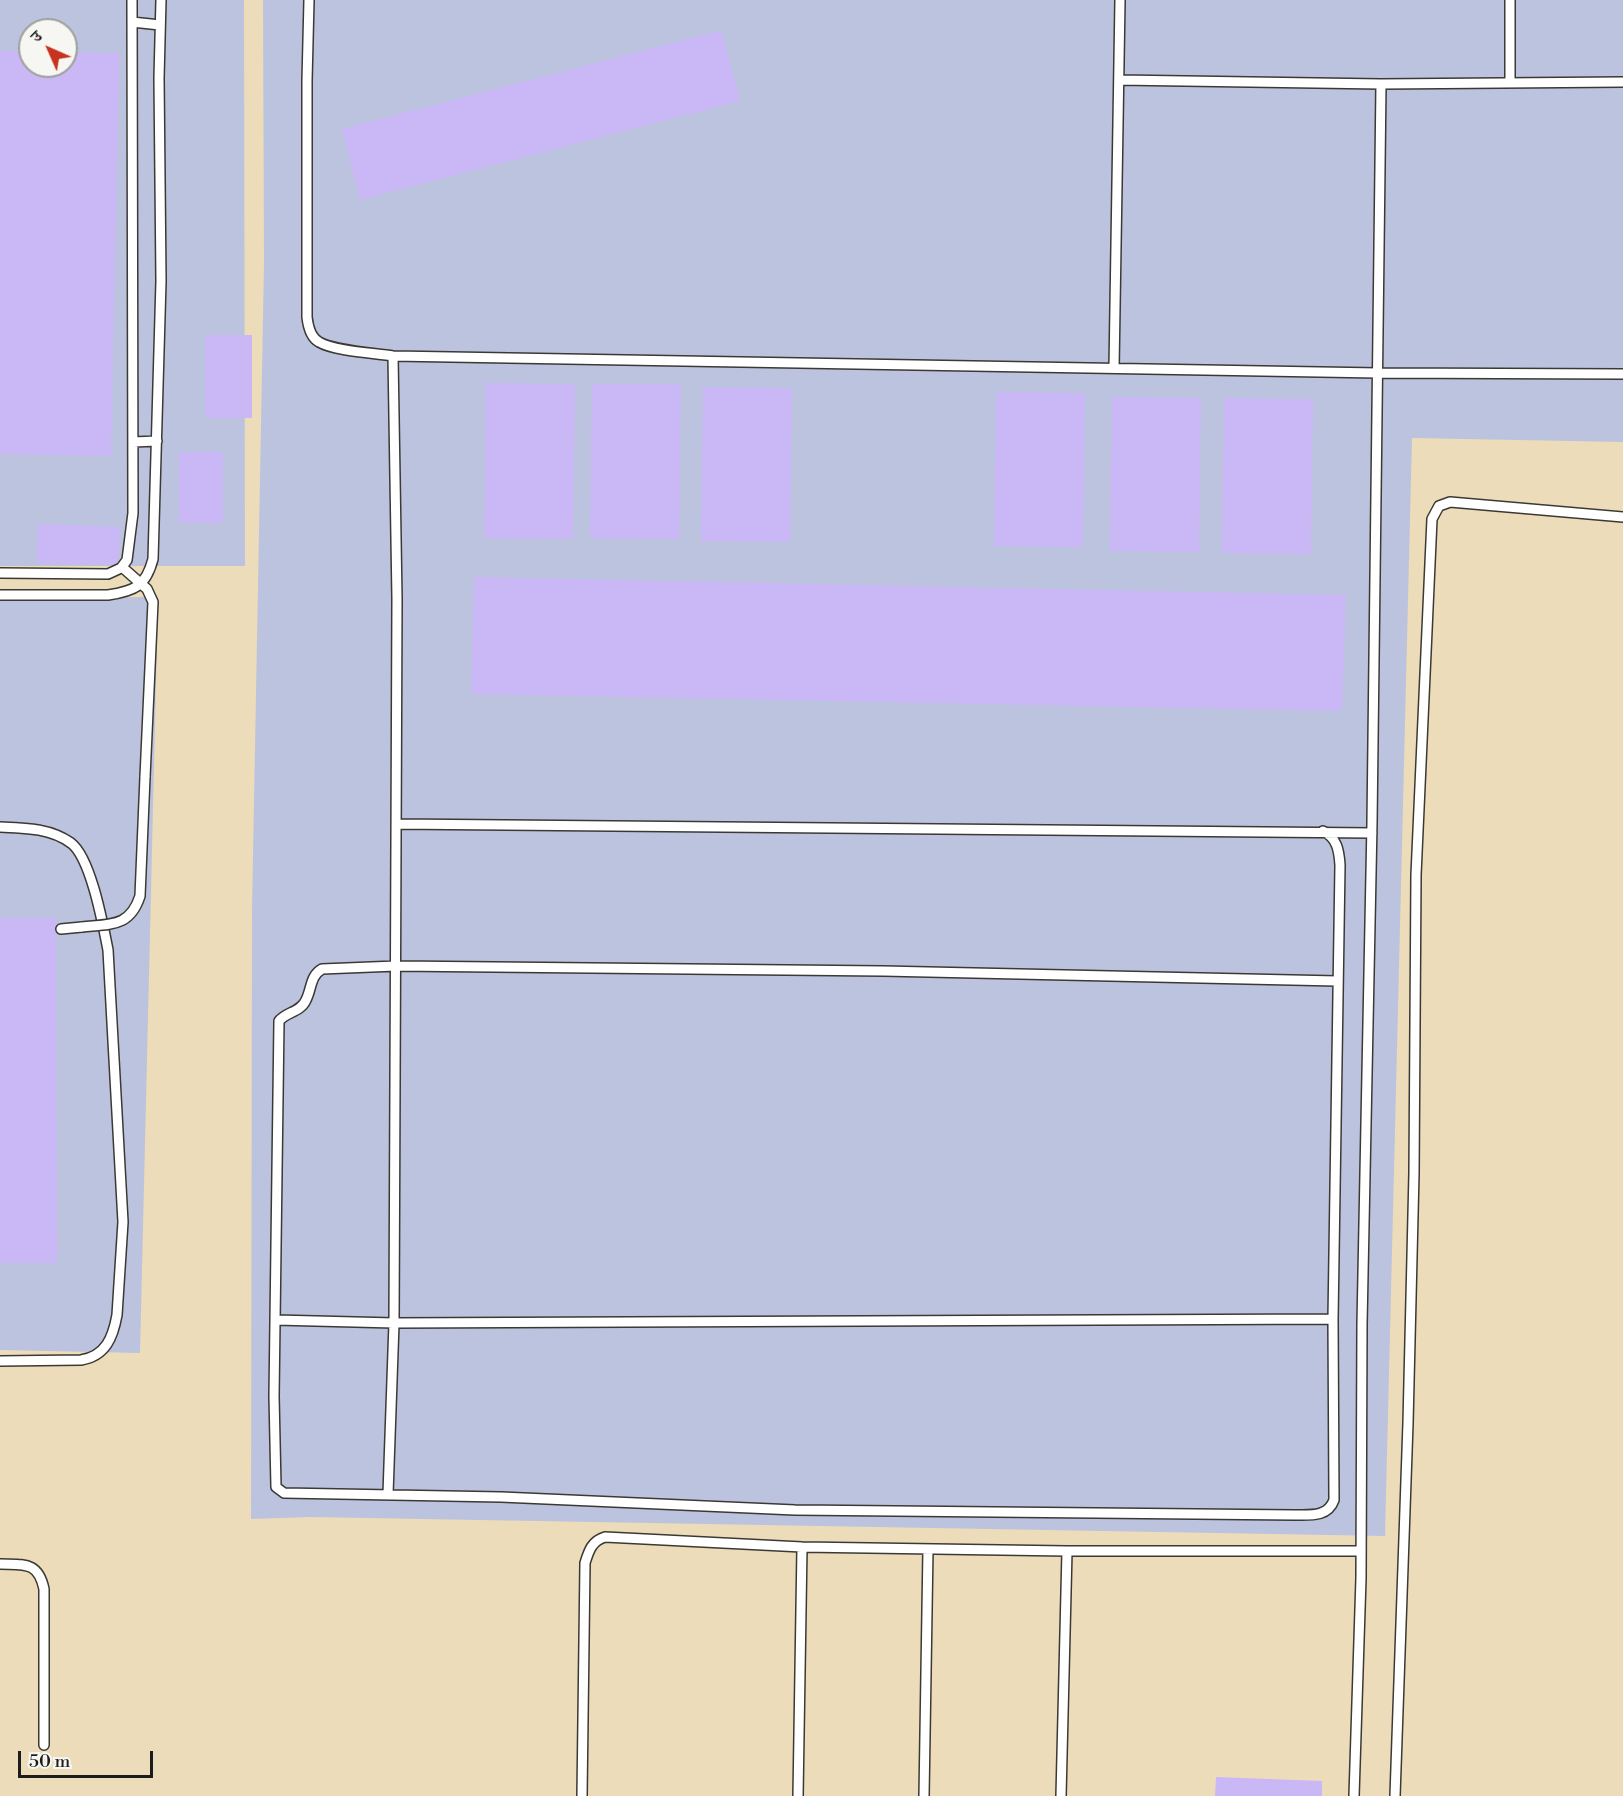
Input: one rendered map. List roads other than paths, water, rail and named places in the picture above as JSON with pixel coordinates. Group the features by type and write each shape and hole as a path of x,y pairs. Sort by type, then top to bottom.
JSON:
{"lane":[{"path":"0,573 108,574 122,567 128,560 131,542 133,442 132,0"},
{"path":"0,595 108,595 130,590 141,584 150,571 153,559 161,281 159,78 161,0"},
{"path":"309,0 307,317 310,332 318,342 335,347 393,356 1378,373 1623,374"},
{"path":"1114,369 1120,0"},
{"path":"1510,0 1510,83"},
{"path":"132,22 160,25"},
{"path":"1119,80 1381,84 1623,82"},
{"path":"1354,1796 1362,1551 1362,1324 1372,833 1381,84"},
{"path":"388,1494 394,1323 396,966 397,599 393,356"},
{"path":"133,442 157,441"},
{"path":"1395,1796 1414,1184 1416,875 1432,519 1439,506 1450,502 1623,517"},
{"path":"61,929 120,922 131,914 140,896 153,602 151,594 122,567"},
{"path":"396,824 1372,833"},
{"path":"0,827 40,830 62,837 73,845 87,870 101,912 108,950 123,1222 116,1322 104,1350 91,1359 0,1361"},
{"path":"1323,831 1329,834 1335,842 1339,854 1333,1319 1334,1500 1328,1510 1317,1515 795,1510 388,1494 284,1493 278,1488 275,1475 274,1396 279,1020 303,1004 314,975 322,969 396,966 884,971 1337,981"},
{"path":"276,1320 394,1323 1333,1319"},
{"path":"582,1796 585,1563 591,1545 605,1537 802,1547 1067,1551 1362,1551"},
{"path":"798,1796 802,1547"},
{"path":"924,1796 928,1549"},
{"path":"1061,1796 1067,1551"},
{"path":"0,1563 27,1565 36,1569 42,1578 44,1589 44,1745"}]}
